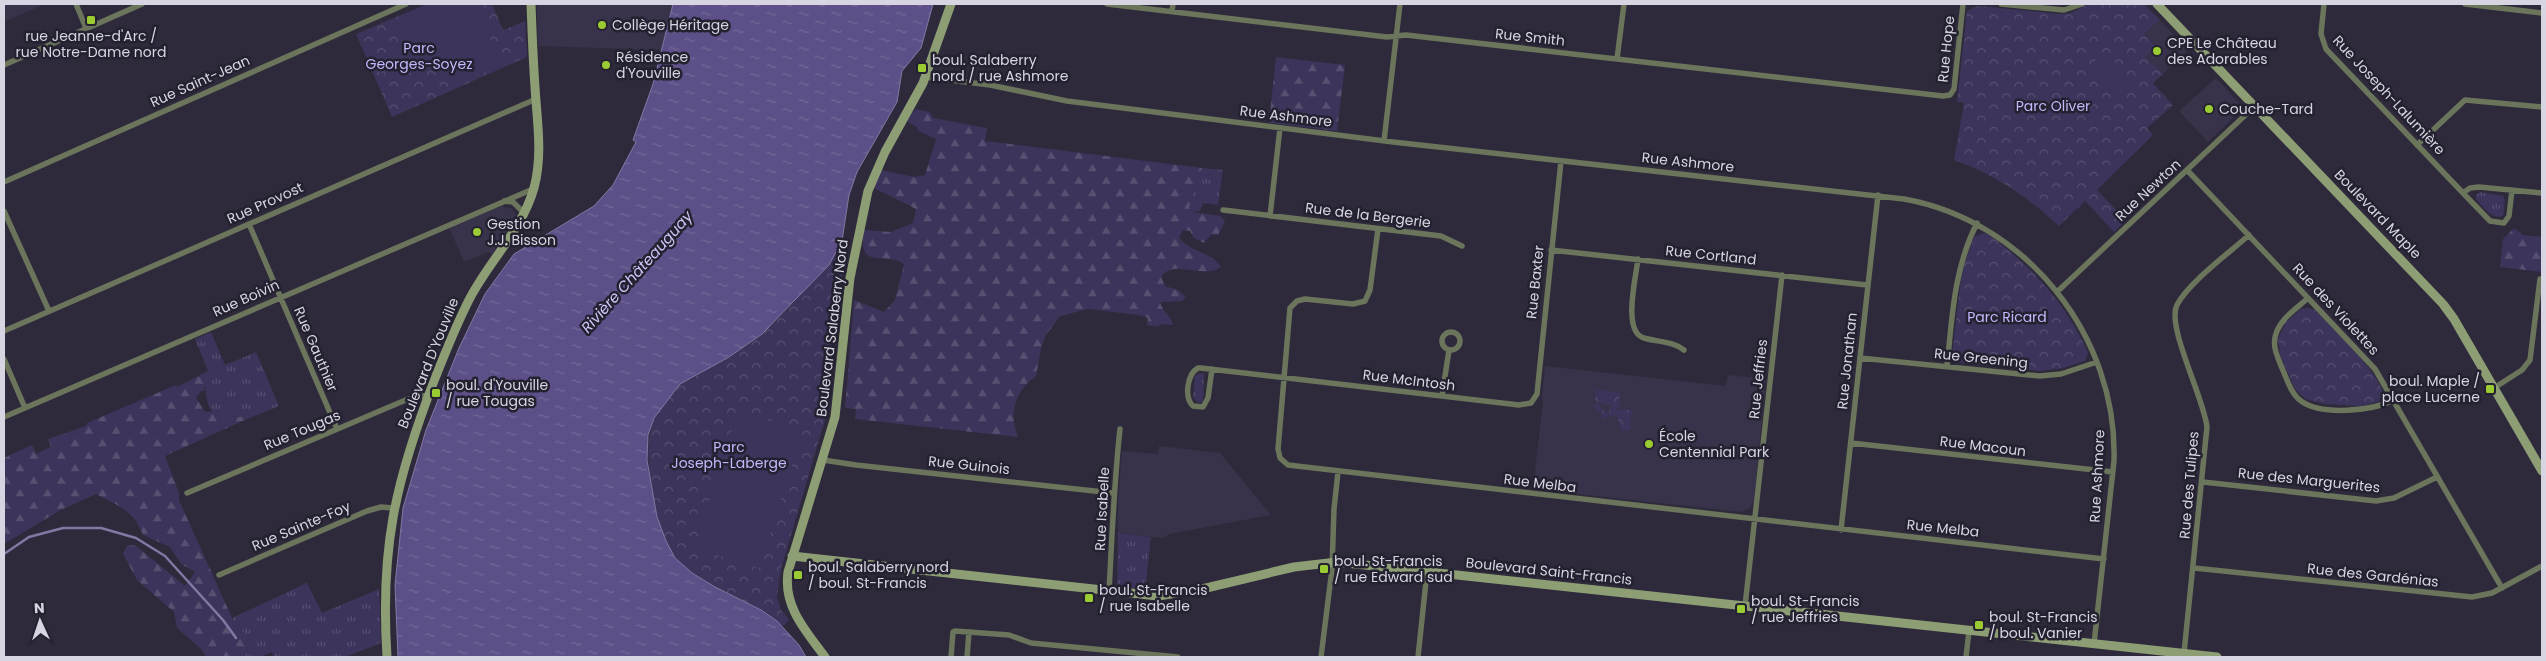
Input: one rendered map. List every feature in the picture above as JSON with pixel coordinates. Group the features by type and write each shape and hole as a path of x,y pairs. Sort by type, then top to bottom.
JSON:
{"street":[{"path":"76,4 86,28"},
{"path":"4,65 142,4"},
{"name":"Rue Saint-Jean","path":"4,182 406,4"},
{"name":"Boulevard D'Youville","path":"387,657 384,585 393,508 407,454 452,335 471,296 524,213 533,189 539,147 530,4"},
{"name":"Boulevard Salaberry Nord","path":"825,657 798,620 789,602 787,586 792,556 823,460 837,408 849,290 865,202 881,159 925,77 951,4"},
{"name":"Rue Smith","path":"1107,4 1387,36 1406,35 1938,96 1950,95"},
{"path":"1172,12 1173,4"},
{"path":"1384,141 1400,4"},
{"path":"1617,59 1624,4"},
{"name":"Rue Hope","path":"1950,95 1955,85 1963,4"},
{"path":"2001,4 2058,10 2072,9 2082,4"},
{"name":"Boulevard Maple","path":"2158,4 2442,304 2542,471"},
{"name":"Rue Joseph-Lalumière","path":"2324,4 2321,34 2326,49 2490,221 2504,222 2509,216 2512,190"},
{"path":"2465,4 2542,13"},
{"name":"Rue Ashmore","path":"925,77 990,86 1067,101 1384,141 1878,195 1933,205 1977,223 2022,255 2058,291 2081,326 2097,362 2112,414 2114,440 2113,472 2094,644"},
{"name":"Rue Provost","path":"4,331 536,99"},
{"path":"2417,145 2465,100 2542,107"},
{"name":"Rue Newton","path":"2058,291 2255,106"},
{"path":"1270,216 1280,128"},
{"name":"Rue Baxter","path":"1531,404 1537,394 1560,160"},
{"name":"Rue des Violettes","path":"2187,170 2370,364 2394,400 2502,588"},
{"path":"2463,193 2474,187 2542,193"},
{"name":"Rue Boivin","path":"4,417 533,189"},
{"name":"Rue Jonathan","path":"1841,530 1878,195"},
{"path":"500,202 513,202 524,213"},
{"name":"Rue de la Bergerie","path":"1223,210 1445,237 1462,246"},
{"path":"4,211 49,311"},
{"path":"1947,367 1958,271 1966,246 1977,223"},
{"name":"Rue Gauthier","path":"248,224 337,429"},
{"name":"Rue Melba","path":"1378,229 1370,290 1365,300 1353,304 1305,299 1292,305 1284,378 1280,458 1291,466 2104,559"},
{"name":"Rue des Tulipes","path":"2184,652 2207,434 2206,419 2176,330 2174,313 2177,304 2188,291 2249,235"},
{"name":"Rue Cortland","path":"1551,250 1867,285"},
{"path":"1638,259 1631,319 1634,332 1641,338 1669,342 1684,350"},
{"name":"Rue Jeffries","path":"1745,606 1782,275"},
{"path":"2494,388 2522,370 2530,360 2540,279"},
{"path":"2308,298 2284,320 2274,340 2278,359 2296,396 2312,406 2351,410 2377,407 2394,400"},
{"path":"1442,396 1449,350"},
{"path":"4,358 25,408"},
{"name":"Rue Greening","path":"1860,358 2047,376 2060,374 2097,362"},
{"path":"1198,368 1212,370 1207,402 1203,407 1193,406 1188,397 1192,372 1198,368"},
{"name":"Rue McIntosh","path":"1212,370 1524,406 1531,404"},
{"name":"Rue Tougas","path":"187,493 408,399 428,395"},
{"name":"Rue Isabelle","path":"1109,591 1115,512 1113,493 1120,429"},
{"name":"Rue Macoun","path":"1851,443 2113,472"},
{"name":"Rue Guinois","path":"823,460 840,464 1113,493"},
{"path":"1321,657 1332,561 1334,509 1338,472"},
{"name":"Rue des Marguerites","path":"2203,482 2376,501 2394,498 2437,477"},
{"name":"Rue Sainte-Foy","path":"219,574 367,511 381,507 393,508"},
{"name":"Boulevard Saint-Francis","path":"792,556 1109,591 1168,595 1294,567 1332,561 2217,657"},
{"name":"Rue des Gardénias","path":"2194,568 2454,596 2479,597 2502,588 2542,566"},
{"path":"1418,657 1427,572"},
{"path":"1966,657 1969,630"},
{"path":"951,657 953,632 1009,635 1031,643 1178,657"},
{"path":"967,657 969,632"}],"shaded area":[{"path":"4,4 45,4 4,22"},
{"name":"Collège Héritage","path":"537,4 673,4 661,50 538,46"},
{"name":"CPE Le Château des Adorables","path":"2160,20 2188,50 2153,83 2125,52"},
{"path":"2216,78 2242,106 2241,110 2208,142 2179,111"},
{"path":"502,206 512,209 516,215 492,254 489,252 464,262 449,227"},
{"name":"École Centennial Park","path":"1545,366 1726,386 1728,375 1766,379 1754,500 1750,508 1741,512 1533,489"},
{"path":"1159,446 1220,453 1271,515 1169,534 1163,538 1118,533 1118,500 1122,451 1158,454"}],"green space":[{"name":"Parc Georges-Soyez","path":"427,4 492,4 503,30 525,21 527,57 392,117 356,34"},
{"path":"430,4 479,4 490,28 486,30 502,66 484,73 451,76 436,73 423,66 411,56 400,42 391,25 427,9 426,6"},
{"name":"Parc Oliver","path":"2088,4 2144,4 2160,20 2144,34 2156,47 2145,57 2163,74 2153,83 2173,105 2147,128 2153,135 2097,190 2126,220 2114,232 2085,201 2059,226 2010,187 1983,172 1954,160 1964,103 1957,102 1967,11 1980,6 2060,14 2071,13"},
{"path":"2105,52 2135,84 2118,99 2089,66"},
{"path":"1276,57 1345,65 1337,131 1269,123"},
{"path":"916,109 930,112 933,118 987,128 985,141 1202,168 1189,207 1192,212 1221,216 1225,222 1218,235 1212,234 1204,243 1194,238 1190,231 1183,230 1179,238 1184,243 1212,258 1221,267 1206,271 1173,269 1161,277 1165,286 1178,290 1186,297 1182,301 1160,302 1173,325 1160,324 1159,327 1147,325 1148,318 1139,315 1088,309 1060,316 1046,335 1041,348 1036,376 1023,389 1015,404 1014,420 1018,437 855,419 856,409 845,408 854,300 884,312 895,300 904,264 897,260 869,256 865,251 863,243 864,230 891,232 913,223 916,209 874,188 880,170 915,177 925,175 936,139 918,131 917,127 908,122 908,118"},
{"path":"1202,168 1223,170 1218,205 1203,203 1200,211 1192,212 1189,207"},
{"path":"2480,192 2503,196 2505,201 2503,216 2495,216 2485,209 2476,199 2476,195"},
{"path":"2514,228 2523,235 2542,237 2542,272 2500,267 2503,239"},
{"name":"Parc Ricard","path":"1984,233 1993,237 2019,259 2043,283 2073,323 2088,353 2085,361 2063,368 2040,371 1955,362 1952,355 1962,270 1974,237"},
{"name":"Parc Joseph-Laberge","path":"837,253 847,254 838,294 827,413 781,569 777,597 781,610 789,620 783,626 757,608 712,587 698,578 685,569 669,550 659,524 655,506 648,460 650,433 659,408 679,385 747,345 763,333 829,265"},
{"path":"2301,309 2315,310 2355,351 2375,376 2383,395 2378,402 2361,406 2326,404 2305,399 2295,389 2280,355 2278,339 2286,322"},
{"path":"211,332 225,365 256,352 279,406 247,419 223,417 216,415 212,411 207,400 202,374 208,371 195,339"},
{"path":"1200,373 1204,374 1203,401 1198,403 1193,397 1195,376"},
{"path":"202,374 206,382 204,391 201,391 196,398 205,412 212,412 217,416 244,417 247,419 165,456 179,493 179,500 232,618 250,641 244,657 206,657 202,650 177,628 174,612 137,580 123,554 127,546 135,545 185,586 195,572 181,564 170,547 143,535 135,519 124,509 96,494 59,511 4,544 4,458 32,445 36,454 51,447 48,439 86,426 87,423 176,385 177,387"},
{"path":"1596,390 1620,393 1619,400 1621,401 1618,410 1625,409 1634,412 1629,421 1631,430 1622,431 1617,417 1609,416 1603,419 1600,411 1596,410 1594,405 1598,403 1602,409 1601,411 1605,410 1608,415 1611,406 1595,401"},
{"path":"738,411 803,431 759,568 694,548"},
{"path":"1118,533 1151,537 1145,590 1123,588 1117,584"},
{"path":"307,583 322,613 379,589 381,643 345,657 274,657 272,652 260,657 244,657 250,641 232,618"}],"water":[{"name":"Rivière Châteauguay","path":"673,4 933,4 921,48 902,71 897,102 857,172 849,195 842,241 829,265 762,334 729,357 680,384 654,418 648,435 647,460 657,517 675,558 692,573 761,610 777,621 799,645 806,657 398,657 395,585 403,508 426,430 459,348 485,294 514,254 594,206 613,185 636,142 633,140 653,84"}],"waterway":[{"path":"4,554 29,537 63,528 101,528 136,538 165,556 223,620 236,638"}],"place":[{"name":"rue Jeanne-d'Arc / rue Notre-Dame nord","path":"91,20"},
{"name":"Collège Héritage","path":"602,25"},
{"name":"CPE Le Château des Adorables","path":"2157,51"},
{"name":"Résidence d'Youville","path":"606,65"},
{"name":"boul. Salaberry nord / rue Ashmore","path":"922,68"},
{"name":"Couche-Tard","path":"2209,109"},
{"name":"Gestion J.J. Bisson","path":"477,232"},
{"name":"boul. Maple / place Lucerne","path":"2490,389"},
{"name":"boul. d'Youville / rue Tougas","path":"436,393"},
{"name":"École Centennial Park","path":"1649,444"},
{"name":"boul. St-Francis / rue Edward sud","path":"1324,569"},
{"name":"boul. Salaberry nord / boul. St-Francis","path":"798,575"},
{"name":"boul. St-Francis / rue Isabelle","path":"1089,598"},
{"name":"boul. St-Francis / rue Jeffries","path":"1741,609"},
{"name":"boul. St-Francis / boul. Vanier","path":"1979,625"}]}
